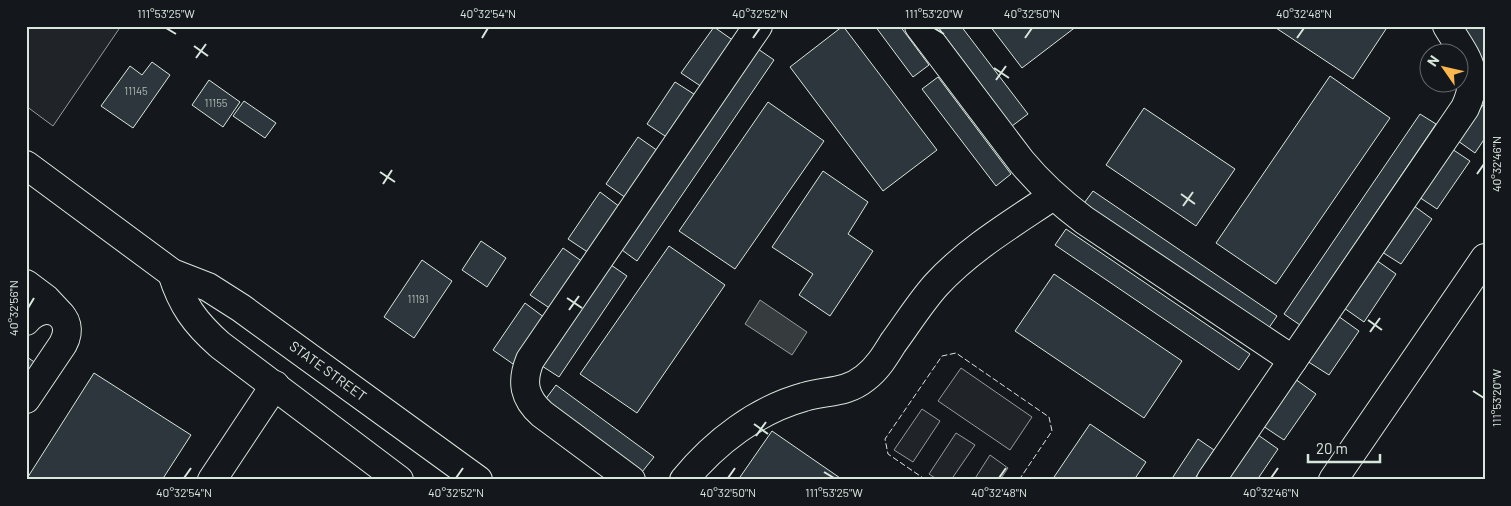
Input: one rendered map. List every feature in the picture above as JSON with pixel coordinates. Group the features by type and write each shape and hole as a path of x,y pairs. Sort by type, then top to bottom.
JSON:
{"main road":[{"path":"631,480 534,408 526,390 524,380 526,370 530,360 758,26"},
{"path":"919,26 1021,161 1053,196 1084,220 1293,360"},
{"path":"1211,480 1465,108 1470,98 1472,86 1471,69 1447,26"},
{"name":"STATE STREET","path":"27,166 172,273 208,287 233,302 478,480"},
{"path":"684,480 720,444 740,428 773,408 806,396 839,391 862,380 880,362 922,303 950,270 983,244 1053,196"},
{"path":"1333,480 1485,258"},
{"path":"172,273 182,301 190,314 220,345 399,480"},
{"path":"26,284 46,299 64,326"},
{"path":"26,321 40,310 47,309 54,311 64,326"},
{"path":"26,376 64,326"},
{"path":"26,399 64,326"},
{"path":"212,480 275,385"}],"shaded area":[{"path":"26,26 121,26 53,126 26,106"},
{"path":"760,300 807,332 792,355 745,324"},
{"path":"961,368 1032,417 1010,450 938,401"},
{"path":"922,409 940,421 913,462 894,450"},
{"path":"956,433 975,445 951,480 938,480 929,474"},
{"path":"990,455 1008,468 1000,480 974,480"}],"building":[{"path":"843,26 937,150 883,191 790,67"},
{"path":"875,26 900,26 929,65 913,77"},
{"path":"939,26 961,26 1028,114 1012,126"},
{"path":"990,26 1077,26 1022,68"},
{"path":"1273,26 1388,26 1353,79"},
{"path":"1459,26 1485,26 1485,58 1481,61"},
{"path":"714,27 734,41 702,87 681,73"},
{"path":"758,49 774,60 637,261 622,250"},
{"path":"152,62 170,75 133,128 101,106 130,66 142,75"},
{"path":"1330,76 1390,118 1276,284 1216,243"},
{"path":"938,77 1011,174 996,186 922,89"},
{"path":"209,80 240,102 223,127 192,105"},
{"path":"675,82 697,96 668,138 647,124"},
{"path":"244,101 276,123 265,138 233,116"},
{"path":"768,102 824,141 735,269 679,231"},
{"path":"1485,102 1485,138 1475,153 1458,141"},
{"path":"1144,108 1235,169 1196,226 1106,165"},
{"path":"1420,114 1436,124 1300,325 1284,314"},
{"path":"638,137 658,151 626,198 606,184"},
{"path":"1452,149 1470,161 1437,209 1419,197"},
{"path":"823,171 868,202 848,234 873,251 830,316 799,295 813,274 772,247"},
{"path":"1093,191 1277,316 1266,332 1082,206"},
{"path":"600,192 620,207 589,253 568,239"},
{"path":"1414,206 1432,219 1401,264 1382,252"},
{"path":"1066,229 1250,354 1239,370 1055,245"},
{"path":"481,241 506,258 487,287 462,270"},
{"path":"669,246 725,285 637,413 580,374"},
{"path":"563,248 583,262 551,309 530,295"},
{"path":"422,260 452,281 414,338 384,317"},
{"path":"1376,260 1396,274 1364,322 1344,308"},
{"path":"611,265 627,276 559,377 542,366"},
{"path":"1054,274 1182,361 1144,418 1015,331"},
{"path":"525,303 545,318 513,364 493,350"},
{"path":"1338,316 1359,331 1329,375 1307,361"},
{"path":"27,357 46,370 38,382 26,374"},
{"path":"94,373 191,435 162,480 26,480"},
{"path":"1295,379 1316,394 1284,440 1263,426"},
{"path":"556,385 654,457 642,472 545,400"},
{"path":"1090,424 1146,462 1134,480 1052,480"},
{"path":"772,431 843,480 738,480"},
{"path":"1258,435 1278,449 1257,480 1227,480"},
{"path":"1198,439 1214,450 1194,480 1171,480"}],"fence":[{"path":"926,480 888,454 885,439 942,356 956,353 1049,417 1052,431 1019,480"}]}
